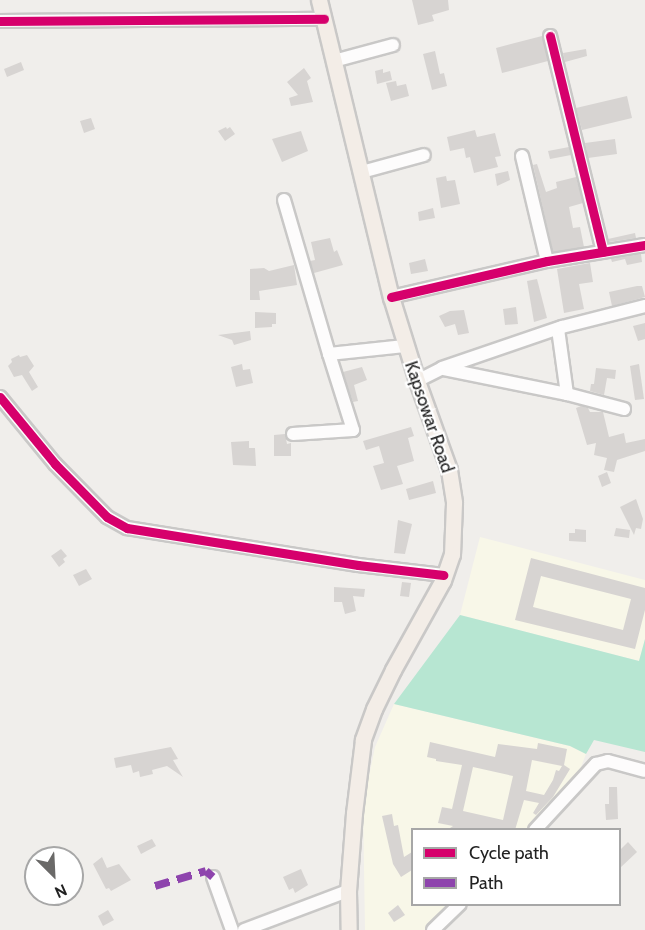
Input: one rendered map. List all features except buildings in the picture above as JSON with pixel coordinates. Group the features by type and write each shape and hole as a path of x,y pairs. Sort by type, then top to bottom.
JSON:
{"main road":[{"name":"Kapsowar Road","path":"320,0 391,297 405,346 449,470 454,503 452,554 436,595 383,689 363,740 348,891 349,930"}],"street":[{"path":"0,21 324,19"},
{"path":"550,36 603,252"},
{"path":"334,61 393,45"},
{"path":"362,172 424,155"},
{"path":"522,156 547,261"},
{"path":"284,200 353,430 292,434"},
{"path":"391,297 547,261 645,244"},
{"path":"417,381 442,368 558,329 645,306"},
{"path":"558,329 567,394"},
{"path":"329,354 405,346"},
{"path":"442,368 567,394 624,409"},
{"path":"0,397 55,464 107,517 127,528 358,565 443,575"},
{"path":"537,828 596,764 608,761 645,771"},
{"path":"213,878 232,930"},
{"path":"244,930 348,891"},
{"path":"433,930 458,906"}],"shaded area":[{"path":"480,537 645,580 645,639 639,661 460,615"},
{"path":"394,704 570,746 586,754 576,780 531,828 411,828 411,906 452,906 426,930 365,930 363,805 375,747"}],"green space":[{"path":"460,615 639,661 645,639 645,752 594,740 586,754 570,746 394,704"}],"marked path":[{"path":"155,886 206,871 213,877"}],"cycle path":[{"path":"0,21 324,19"},
{"path":"550,36 603,252"},
{"path":"391,297 547,261 645,245"},
{"path":"0,397 55,464 107,517 127,528 358,565 443,575"}]}
